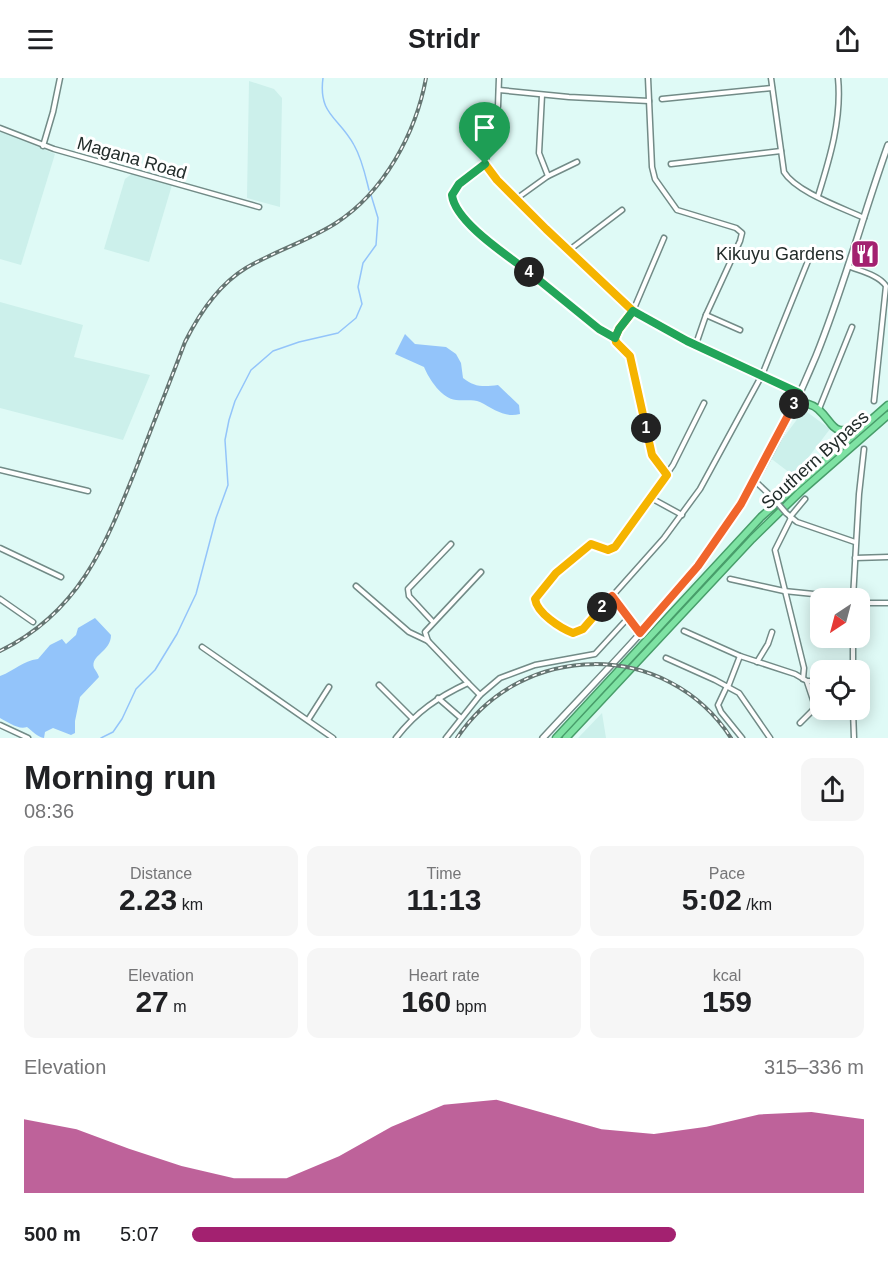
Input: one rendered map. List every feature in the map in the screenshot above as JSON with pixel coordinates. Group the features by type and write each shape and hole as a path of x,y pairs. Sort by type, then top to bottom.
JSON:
{"highway":[{"path":"795,402 806,403 819,410 827,422 836,429 848,430 864,425"},
{"name":"Southern Bypass","path":"556,738 762,517 888,405"},
{"name":"Southern Bypass","path":"566,738 766,525 888,415"}],"main road":[{"path":"543,738 698,566 755,480 816,356 888,145"}],"street":[{"path":"43,146 54,112 60,78"},
{"path":"499,78 499,90 485,164 454,191 453,201 458,210 488,240 599,329 615,338 630,356 650,447 657,462 667,475"},
{"path":"648,78 653,172 673,206 681,213 736,228 742,233 706,315 696,344"},
{"path":"771,78 784,172 818,196 864,218"},
{"path":"818,196 836,129 840,99 838,78"},
{"path":"662,99 772,88"},
{"path":"499,90 542,95 649,101"},
{"path":"542,95 539,153 548,176"},
{"name":"Magana Road","path":"0,128 43,146 259,207"},
{"path":"671,164 781,151"},
{"path":"516,199 548,176 577,162"},
{"path":"485,164 497,180 568,251 633,311 651,322 799,393"},
{"path":"568,251 622,210"},
{"path":"615,338 633,311 664,238"},
{"path":"704,404 685,445 667,475 615,547 608,550 591,544 551,578 537,596 536,606 561,627 577,633 583,629 682,515 709,474 762,375 812,251"},
{"path":"847,266 878,278 886,286 874,401"},
{"path":"706,315 740,330"},
{"path":"819,410 852,327"},
{"path":"854,588 855,542 864,449"},
{"path":"0,470 88,491"},
{"path":"755,480 791,518 855,542"},
{"path":"651,498 682,515"},
{"path":"800,723 814,706 805,680 775,550 791,518 805,499"},
{"path":"433,622 409,596 408,589 451,544"},
{"path":"0,548 61,577"},
{"path":"855,558 888,557"},
{"path":"480,695 429,641 425,632 481,572"},
{"path":"730,579 784,591 810,594"},
{"path":"356,586 409,632 420,639 429,641"},
{"path":"612,596 640,633"},
{"path":"0,599 33,622"},
{"path":"870,603 888,603"},
{"path":"446,738 480,695 500,678 520,669 595,654 628,618"},
{"path":"684,631 740,656 810,680"},
{"path":"757,662 772,632"},
{"path":"202,647 333,738"},
{"path":"740,656 728,686 718,702 719,708 742,738"},
{"path":"666,658 728,686 744,698 770,738"},
{"path":"396,738 412,718 438,698 468,683"},
{"path":"379,685 412,718"},
{"path":"308,720 329,687"},
{"path":"438,698 461,718"},
{"path":"853,720 854,738"},
{"path":"0,725 28,738"}],"shaded area":[{"path":"249,81 274,89 282,98 280,207 247,198"},
{"path":"0,131 55,154 21,265 0,259"},
{"path":"133,173 172,185 149,262 104,249 125,179"},
{"path":"0,302 83,325 74,357 150,375 123,440 0,408"},
{"path":"803,409 830,429 794,476 769,457"},
{"path":"602,713 606,738 578,738"}],"water":[{"path":"405,334 415,344 446,347 456,354 461,363 463,378 479,386 498,385 519,405 520,414 504,414 480,402 456,400 446,396 433,382 424,367 395,354"},
{"path":"95,618 111,635 110,641 95,660 94,668 99,677 80,697 75,733 71,735 53,728 45,732 44,738 27,727 17,727 0,718 0,676 38,659 50,645 62,639 66,644 76,635 78,628"}],"waterway":[{"path":"323,78 322,90 327,108 357,150 369,190"},
{"path":"101,738 113,732 122,719 136,689 155,670 177,634 196,594 216,518 228,485 225,440 229,420 235,401 251,370 273,351 338,333 356,318 362,304 358,287 363,263 376,245 378,218 371,195"}],"railway":[{"path":"0,651 28,635 52,616 72,594 88,571 115,519 185,342 210,301 246,268 336,223 369,195 383,178 406,140 426,78"},
{"path":"457,738 485,706 518,683 555,669 594,664 633,669 670,682 704,706 731,738"}],"place":[{"name":"Kikuyu Gardens","path":"865,254"}],"route":[{"path":"485,164 459,184 454,191 453,201 458,210 488,240 599,329 615,338 619,329 633,311 687,341 752,369 799,393 741,504 698,566 640,633 612,596 577,633 561,627 536,606 535,602 543,587 556,573 591,544 608,550 615,547 667,475 652,455 630,356 615,338 633,311 546,229 497,180 485,164"}]}
